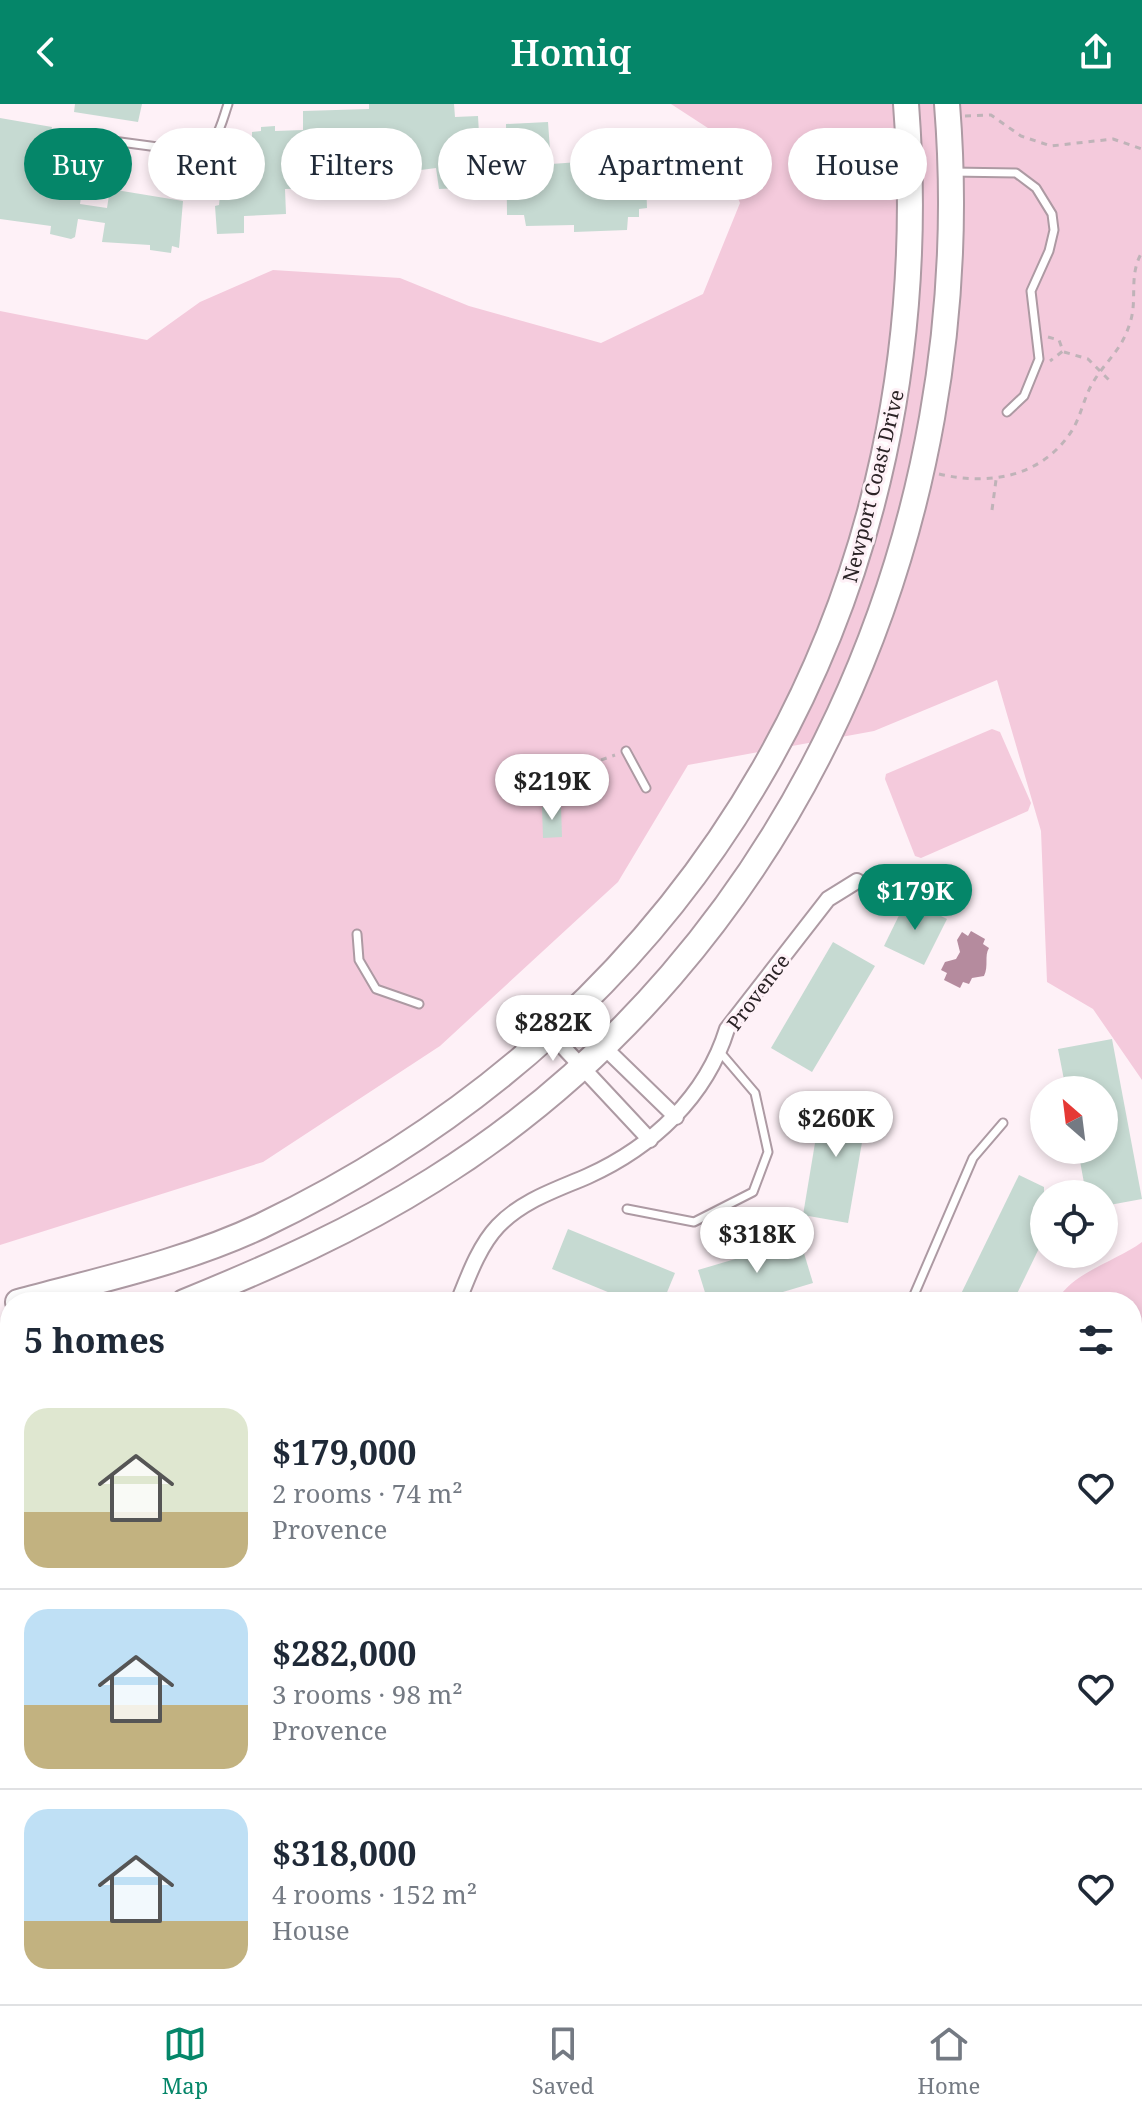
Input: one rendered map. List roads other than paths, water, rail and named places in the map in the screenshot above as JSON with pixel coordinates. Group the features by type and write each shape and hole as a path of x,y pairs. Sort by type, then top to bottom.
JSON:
{"main road":[{"name":"Newport Coast Drive","path":"55,1292 154,1265 257,1227 354,1177 438,1124 572,1016 635,950 713,851 743,805 797,709 851,583 899,382 911,170 906,104"},
{"name":"Newport Coast Drive","path":"207,1292 343,1232 409,1194 532,1108 603,1047 678,969 742,885 797,799 851,692 891,590 923,470 941,370 952,227 948,111"}],"street":[{"name":"Provence","path":"462,1292 477,1259 497,1228 528,1201 603,1168 650,1140 676,1117 720,1052 727,1029 828,899 857,881"},
{"path":"572,1016 676,1117"},
{"path":"551,1034 650,1140"}],"lane":[{"path":"132,144 195,152 210,146 216,140 228,104"},
{"path":"952,172 1016,173 1045,199 1054,230 1031,291 1039,336 1039,359 1024,396 1007,412"},
{"path":"626,751 646,788"},
{"path":"357,934 359,960 376,989 419,1004"},
{"path":"627,1209 694,1222 753,1192 768,1152 755,1093 720,1052"},
{"path":"915,1292 973,1158 1003,1123"}]}
